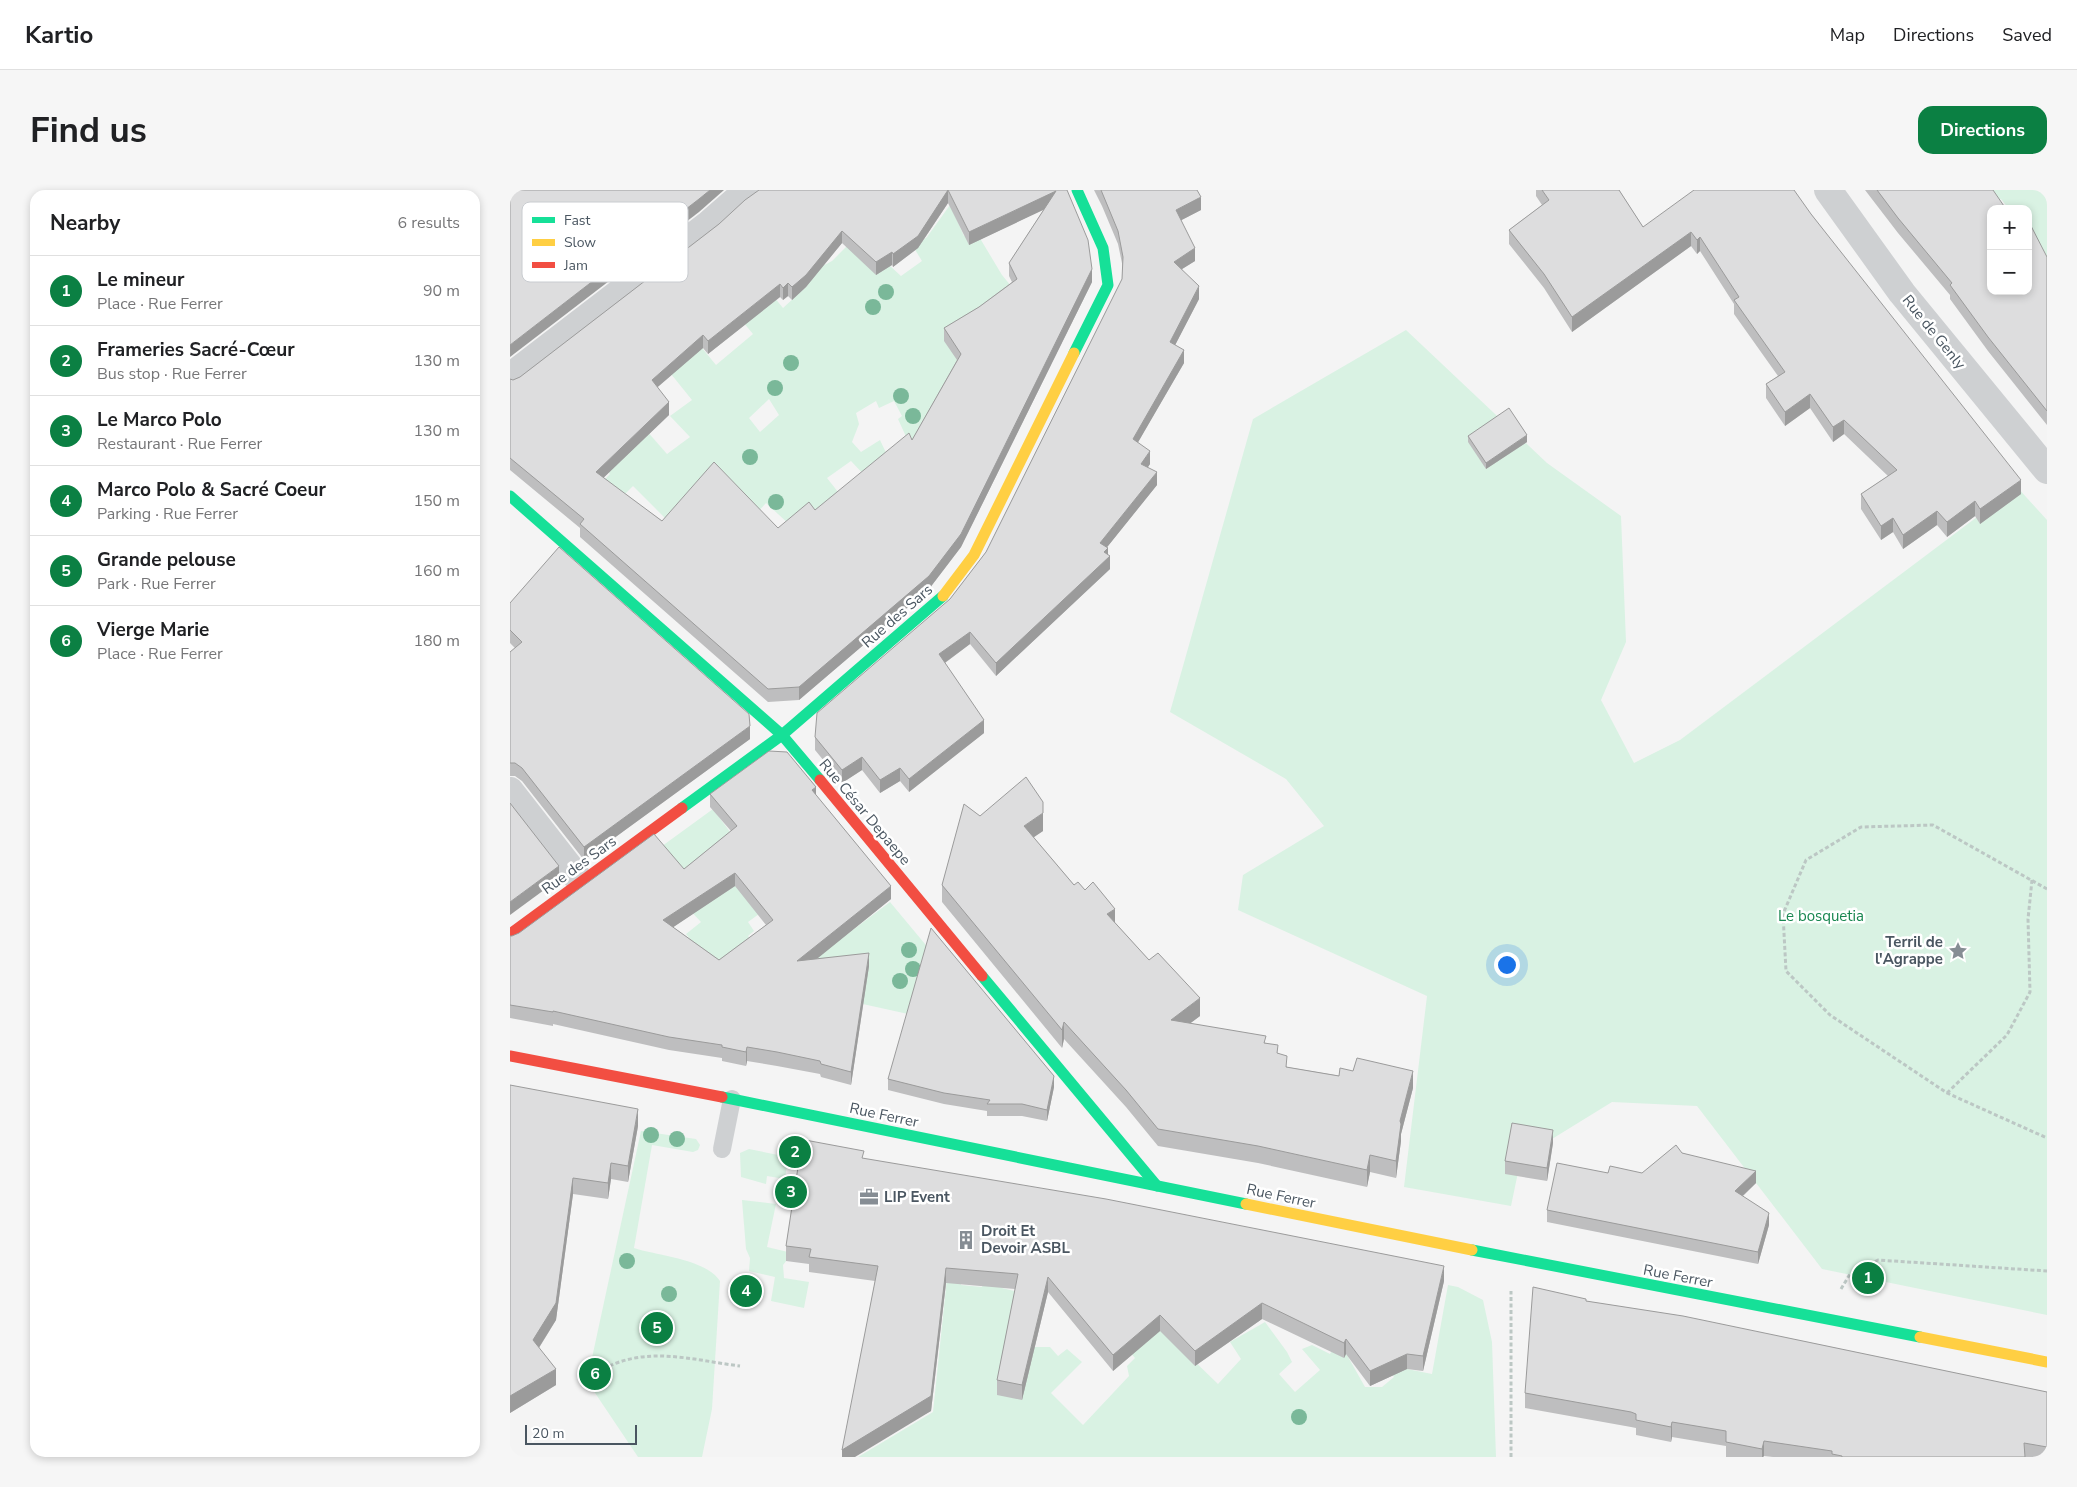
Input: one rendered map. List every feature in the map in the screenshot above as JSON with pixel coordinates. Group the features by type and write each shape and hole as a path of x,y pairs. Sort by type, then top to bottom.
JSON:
{"street":[{"path":"688,240 748,190"},
{"name":"Rue des Sars","path":"510,934 782,735 940,600 974,556 1108,285 1108,268 1102,242 1077,190"},
{"name":"Rue de Genly","path":"1828,190 1902,293 2047,470"},
{"path":"510,377 634,282"},
{"name":"Rue César Depaepe","path":"510,496 782,735 1157,1186"},
{"path":"510,790 581,882"},
{"name":"Rue Ferrer","path":"510,1056 732,1099 1511,1258 2047,1362"}],"lane":[{"path":"722,1149 732,1099"}],"path":[{"path":"2047,889 1933,825 1860,827 1806,860 1783,914 1786,970 1830,1015 1947,1093 2047,1138"},
{"path":"1947,1093 2007,1035 2030,992 2028,919 2032,880"},
{"path":"1511,1258 1511,1457"},
{"path":"1823,1319 1850,1274 1878,1260 2047,1272"},
{"path":"598,1372 610,1365 632,1358 659,1354 740,1366"}],"green space":[{"path":"1992,190 2047,190 2047,272 2032,237 2032,205 2006,205 2001,199 1994,205 1987,205"},
{"path":"950,205 964,236 978,235 1002,275 1020,297 961,362 919,465 898,419 902,416 894,401 879,408 876,401 856,413 859,424 852,442 861,452 880,440 889,459 867,478 851,461 827,478 842,497 790,525 766,503 756,514 668,521 633,486 617,502 600,484 610,474 597,463 646,430 667,454 690,437 670,416 692,400 671,374 702,348 716,365 753,334 743,322 770,292 783,308 807,286 800,278 832,261 856,237 871,253 882,271 889,265 901,276 922,261 914,248 927,237","holes":["769,399 779,415 760,432 749,418"]},
{"name":"Le bosquetia","path":"1406,330 1547,463 1621,516 1626,642 1601,700 1634,763 1680,740 2017,487 2047,520 2047,1315 1822,1269 1697,1106 1612,1102 1521,1158 1511,1206 1404,1187 1427,996 1238,910 1243,875 1324,826 1286,779 1170,712 1253,419"},
{"path":"713,809 736,840 728,865 759,914 748,922 754,931 748,936 754,945 826,950 890,902 930,950 908,1014 718,972 686,934 701,922 684,904 658,849"},
{"path":"641,1131 696,1139 700,1145 698,1150 693,1152 652,1145 634,1248 693,1263 713,1274 720,1281 712,1409 702,1457 638,1457 587,1381"},
{"path":"749,1149 788,1157 785,1179 767,1176 766,1184 741,1177 740,1153"},
{"path":"742,1200 776,1204 767,1247 788,1252 787,1260 783,1265 784,1278 809,1282 804,1308 771,1301 775,1277 749,1271 750,1258 746,1249"},
{"path":"948,1269 962,1271 961,1285 982,1287 985,1274 1003,1279 1002,1288 1018,1292 1033,1347 1050,1347 1058,1356 1067,1349 1082,1362 1051,1393 1083,1425 1129,1376 1127,1366 1135,1358 1125,1346 1168,1326 1187,1354 1218,1384 1241,1359 1230,1342 1265,1322 1292,1362 1279,1374 1295,1392 1320,1370 1302,1349 1312,1345 1330,1354 1338,1339 1365,1387 1382,1387 1394,1377 1387,1365 1432,1374 1448,1285 1458,1287 1483,1300 1492,1342 1496,1457 858,1457 933,1412"}],"building":[{"path":"512,190 710,190 688,207 688,202 522,202 522,282 592,282 510,345 510,192"},
{"path":"759,190 948,190 1067,190 1088,240 1092,269 961,534 929,576 799,687 768,689 580,524 584,519 510,458 510,379 513,380 520,377 644,282 688,282 688,248 719,224","holes":["948,190 969,232 1056,191 1009,263 1017,279 979,307 944,328 961,354 912,440 909,433 815,510 809,502 778,528 714,462 662,521 596,472 669,402 652,380 703,335 708,341 780,284 783,288 788,283 792,287 806,275 842,231 876,262 892,252 893,254 918,236"]},
{"path":"1101,190 1197,190 1201,197 1176,210 1195,248 1174,262 1199,286 1170,342 1184,350 1133,439 1150,451 1141,464 1157,472 1100,543 1108,548 1104,552 1110,556 996,663 970,632 939,654 984,720 909,779 900,768 880,780 862,757 842,770 815,737 817,713 950,599 986,552 1122,279 1123,257 1118,231"},
{"path":"1542,190 1619,190 1643,227 1694,190 1794,190 2021,480 1980,509 1975,501 1947,522 1937,511 1903,535 1893,518 1881,526 1861,494 1897,470 1844,420 1833,427 1810,394 1785,412 1766,384 1785,372 1734,300 1739,297 1700,237 1697,240 1691,232 1572,317 1544,274 1509,230 1549,200"},
{"path":"1877,190 1993,190 2003,205 1987,205 1987,295 2032,295 2032,228 2047,257 2047,411 1988,337 1950,285 1952,283"},
{"path":"1509,408 1527,435 1486,463 1468,436"},
{"path":"559,547 749,714 750,726 584,847 522,768 515,763 510,763 510,652 522,642 510,630 510,603"},
{"path":"769,751 787,752 816,787 812,790 891,886 797,961 869,953 851,1072 821,1064 820,1061 777,1052 747,1047 746,1052 722,1047 722,1045 669,1037 553,1011 510,1005 510,936 519,933 654,834 684,869 737,826 710,794","holes":["735,873 773,920 719,960 663,920"]},
{"path":"1026,777 1043,802 1043,813 1024,826 1074,885 1078,882 1085,890 1093,882 1115,909 1107,914 1149,960 1158,953 1200,998 1171,1020 1266,1036 1264,1043 1278,1045 1277,1053 1287,1056 1286,1067 1339,1076 1340,1068 1353,1071 1357,1058 1413,1071 1400,1121 1396,1161 1370,1155 1367,1170 1258,1146 1158,1129 1126,1090 1064,1022 1062,1030 942,885 964,804 980,816"},
{"path":"510,803 559,866 510,902"},
{"path":"931,928 1054,1076 1047,1110 1022,1104 987,1104 990,1100 944,1093 888,1079"},
{"path":"510,1085 638,1109 628,1166 611,1163 608,1183 573,1178 556,1303 533,1340 556,1369 510,1396"},
{"path":"1512,1123 1553,1130 1547,1168 1505,1161"},
{"path":"805,1140 864,1151 862,1158 1106,1199 1444,1266 1423,1356 1407,1354 1370,1371 1346,1339 1344,1343 1262,1303 1195,1351 1160,1315 1113,1355 1048,1277 1022,1385 997,1380 1018,1274 946,1268 931,1396 842,1450 878,1266 809,1257 811,1249 786,1246 798,1167"},
{"path":"1676,1145 1682,1153 1756,1171 1735,1191 1769,1213 1758,1252 1547,1210 1557,1163 1608,1173 1610,1166 1642,1173"},
{"path":"1533,1287 1586,1299 1586,1301 1683,1316 2047,1392 2047,1447 2024,1443 2025,1457 1842,1457 1832,1454 1832,1451 1764,1441 1762,1449 1726,1442 1726,1431 1672,1422 1671,1427 1636,1420 1636,1414 1631,1412 1525,1393"}],"traffic: fast":[{"path":"1074,353 1108,285 1103,248 1077,190"},
{"path":"510,496 782,735 820,780"},
{"path":"682,808 782,735 943,596"},
{"path":"982,976 1157,1186"},
{"path":"722,1097 1246,1204"},
{"path":"1472,1250 1920,1337"}],"traffic: slow":[{"path":"943,596 974,555 1074,353"},
{"path":"1246,1204 1472,1250"},
{"path":"1920,1337 2047,1362"}],"traffic: jam":[{"path":"820,780 982,976"},
{"path":"510,934 682,808"},
{"path":"510,1056 722,1097"}],"place":[{"name":"Terril de l'Agrappe","path":"1958,951"},
{"name":"Frameries Sacré-Cœur","path":"795,1152"},
{"name":"Le Marco Polo","path":"791,1192"},
{"name":"LIP Event","path":"869,1197"},
{"name":"Droit Et Devoir ASBL","path":"966,1240"},
{"name":"Le mineur","path":"1868,1278"},
{"name":"Marco Polo & Sacré Coeur","path":"746,1291"},
{"name":"Grande pelouse","path":"657,1328"},
{"name":"Vierge Marie","path":"595,1374"}]}
